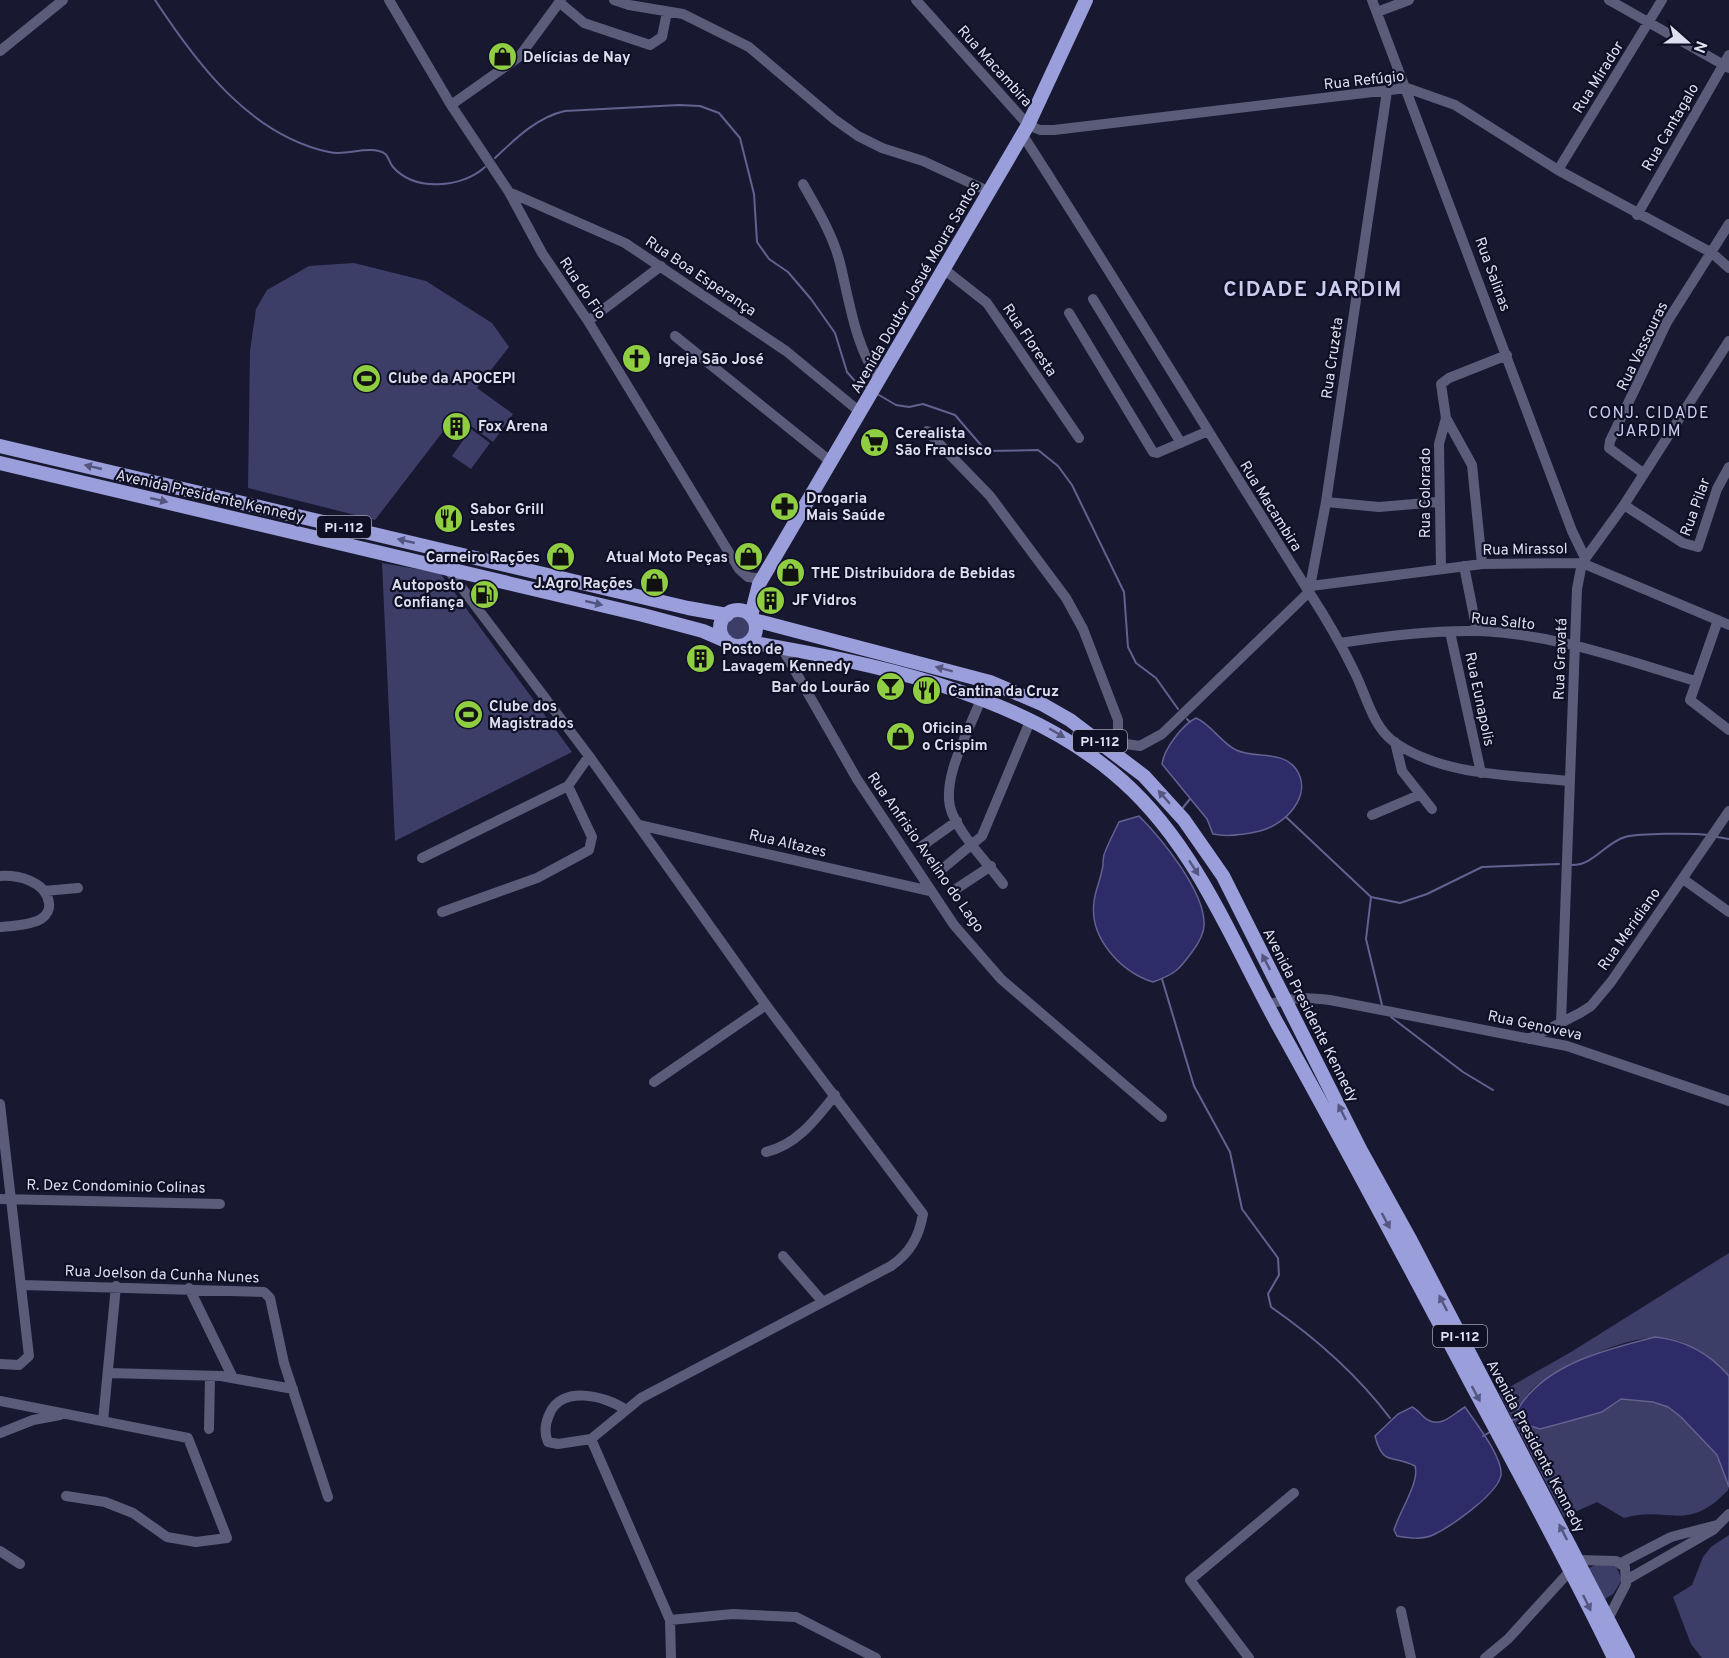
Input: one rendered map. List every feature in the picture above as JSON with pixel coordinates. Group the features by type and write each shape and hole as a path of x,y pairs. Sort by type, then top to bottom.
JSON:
{"main road":[{"name":"Avenida Doutor Josué Moura Santos","path":"761,582 1025,130 1086,0"},
{"name":"Avenida Presidente Kennedy","path":"0,446 500,564 729,613 742,611 753,618 990,682 1042,704 1118,748 1203,846 1223,876 1359,1149 1411,1241 1574,1565 1614,1658"},
{"path":"46,474 50,466 50,457"},
{"name":"Avenida Presidente Kennedy","path":"0,463 683,625 737,646 749,642 909,677 981,699 1031,719 1061,735 1113,772 1168,828 1208,890 1268,1005 1574,1565 1609,1617 1629,1658"},
{"path":"497,580 500,564"},
{"path":"726,641 721,626 729,613 761,582"},
{"path":"749,642 756,633 753,618 761,582"}],"street":[{"path":"0,51 63,0"},
{"name":"Rua do Fio","path":"389,0 451,105 509,192 542,253 588,321 739,569 748,577 761,582"},
{"path":"614,0 629,5 683,14 749,47 834,119 871,143 923,161 990,192"},
{"name":"Rua Macambira","path":"916,0 1025,130 1142,320 1206,432 1310,589 1340,643 1375,719 1395,742 1429,759 1481,773 1569,781"},
{"name":"Rua Salinas","path":"1372,0 1583,560"},
{"path":"1377,12 1409,0"},
{"path":"1609,0 1727,62"},
{"name":"Rua Mirador","path":"1558,170 1662,0"},
{"path":"451,105 519,57 560,1 584,23 650,45 662,37 667,12"},
{"name":"Rua Cantagalo","path":"1637,215 1727,62"},
{"name":"Rua Refúgio","path":"1025,130 1054,130 1407,88 1455,105 1558,170 1637,215 1712,253 1729,268"},
{"name":"Rua Cruzeta","path":"1310,589 1326,502 1387,91"},
{"path":"803,184 822,216 839,261 845,294 861,347 879,380"},
{"name":"Rua Boa Esperança","path":"509,192 618,239 786,351 860,412"},
{"name":"Rua Vassouras","path":"1643,473 1614,453 1609,444 1667,322 1729,224"},
{"path":"588,321 661,266"},
{"name":"Rua Floresta","path":"945,270 987,303 1079,438"},
{"path":"1093,299 1181,444"},
{"path":"1069,313 1151,451 1157,453 1206,432"},
{"path":"675,336 830,461"},
{"name":"Rua Gravatá","path":"1561,1023 1577,589 1583,560 1624,505 1729,341"},
{"path":"1482,564 1472,465 1446,418 1440,390 1443,380 1507,355"},
{"name":"Rua Colorado","path":"1441,569 1438,502 1440,434 1446,418"},
{"path":"927,431 990,496 1066,598 1083,629 1118,720 1118,748 1140,746 1162,734 1310,589"},
{"name":"Rua Pilar","path":"1624,505 1683,543 1698,547 1723,474 1729,467"},
{"path":"1326,502 1378,507 1438,502"},
{"name":"Rua Mirassol","path":"1310,589 1482,564 1583,560 1729,625"},
{"path":"1464,566 1477,631"},
{"path":"446,567 589,756 766,1005 923,1214 913,1244 904,1257 665,1384 626,1410 591,1439 558,1444 548,1442 545,1431 547,1418 556,1402 561,1398 577,1396 612,1402 626,1410"},
{"path":"1718,620 1695,681 1691,702 1729,730"},
{"name":"Rua Salto","path":"1340,643 1477,631 1576,647 1695,681"},
{"name":"Rua Eunapolis","path":"1450,632 1481,773"},
{"name":"Rua Anfrisio Avelino do Lago","path":"782,648 856,779 954,925 1001,979 1162,1117"},
{"path":"981,699 954,765 950,804 957,821 1003,884"},
{"path":"941,870 974,845 984,831 1031,719"},
{"path":"1395,742 1402,771 1432,809"},
{"path":"422,858 568,786 589,756"},
{"path":"442,912 537,878 589,850 592,837 568,786"},
{"path":"1372,815 1419,795"},
{"name":"Rua Meridiano","path":"1529,1039 1580,1014 1598,998 1729,811"},
{"path":"922,846 957,821"},
{"name":"Rua Altazes","path":"639,825 930,891"},
{"path":"953,891 991,866"},
{"path":"0,876 25,879 44,891 78,888"},
{"path":"1683,879 1729,912"},
{"path":"0,927 40,919 47,913 49,905 44,891"},
{"name":"Rua Genoveva","path":"1268,1005 1285,999 1304,997 1330,1000 1529,1039 1601,1056 1729,1101"},
{"path":"654,1082 766,1005"},
{"path":"766,1152 788,1145 819,1115 835,1095"},
{"path":"0,1104 6,1199 22,1285 29,1356 19,1365 0,1364"},
{"name":"R. Dez Condominio Colinas","path":"6,1199 220,1204"},
{"path":"783,1256 822,1301"},
{"name":"Rua Joelson da Cunha Nunes","path":"22,1285 189,1288 260,1291 267,1294 293,1389 328,1497"},
{"path":"103,1421 116,1286"},
{"path":"189,1288 233,1378"},
{"path":"108,1373 210,1376 293,1389"},
{"path":"209,1429 210,1376"},
{"path":"0,1401 188,1438 227,1538 196,1542 167,1537 133,1513 105,1502 66,1496"},
{"path":"0,1433 33,1420 66,1414"},
{"path":"591,1439 670,1620 671,1658"},
{"path":"1249,1658 1190,1580 1294,1492"},
{"path":"1609,1617 1628,1578 1679,1552 1729,1514"},
{"path":"1621,1563 1671,1537 1717,1525"},
{"path":"1671,1537 1679,1552"},
{"path":"0,1551 20,1564"},
{"path":"1485,1658 1508,1639 1574,1565 1616,1561 1621,1563 1628,1578"},
{"path":"1401,1611 1411,1658"},
{"path":"670,1620 733,1614 796,1617 876,1658"}],"shaded area":[{"name":"Clube da APOCEPI","path":"354,263 426,281 492,323 509,347 477,388 513,414 493,442 457,416 458,412 375,520 248,488 250,351 256,309 267,290 309,266"},
{"path":"471,429 490,443 471,469 452,456"},
{"name":"Clube dos Magistrados","path":"382,563 440,573 572,752 395,841"},
{"path":"738,615 747,619 751,628 747,637 738,641 729,637 725,628 729,619"},
{"path":"1196,718 1236,750 1284,759 1296,769 1301,779 1301,789 1299,798 1287,816 1260,831 1230,835 1213,834 1207,819 1162,764 1166,751 1174,738"},
{"path":"1139,816 1169,851 1189,880 1202,909 1204,922 1199,942 1184,963 1172,974 1153,982 1130,970 1110,952 1102,940 1094,915 1095,894 1103,868 1104,854 1119,822"},
{"path":"1729,1253 1729,1376 1710,1358 1688,1344 1672,1339 1639,1339 1602,1351 1551,1376 1532,1389 1518,1409 1524,1424 1540,1429 1602,1412 1621,1399 1653,1402 1668,1407 1681,1417 1717,1455 1729,1487 1728,1490 1714,1503 1688,1515 1653,1514 1624,1518 1597,1502 1564,1517 1499,1393 1571,1352"},
{"path":"1655,1337 1677,1341 1696,1349 1705,1354 1729,1376 1729,1487 1717,1455 1681,1417 1668,1407 1653,1402 1621,1399 1602,1412 1540,1429 1524,1424 1518,1409 1544,1380 1598,1353"},
{"path":"1412,1407 1428,1420 1438,1422 1448,1419 1465,1407 1498,1459 1501,1475 1492,1491 1461,1518 1429,1537 1420,1538 1397,1536 1394,1530 1415,1480 1415,1466 1385,1456 1375,1436 1398,1414"},
{"path":"1729,1535 1729,1658 1702,1658 1691,1644 1673,1597 1692,1585 1703,1557 1711,1547"},
{"path":"1600,1563 1616,1566 1622,1580 1613,1594 1605,1599 1589,1568"}],"waterway":[{"path":"155,0 189,48 228,94 274,130 301,143 329,152 367,150 382,152 387,155 393,167 402,175 426,184 452,183 475,174 485,167"},
{"path":"495,158 536,123 565,111 679,105 700,106 719,113 740,138 754,194 757,242 769,259 788,272 811,299 835,333 847,372 854,380 866,387"},
{"path":"879,395 896,405 909,407 923,404 955,415 986,451 1038,450 1058,466 1072,485 1124,592 1128,647 1136,663 1156,678 1178,709"},
{"path":"1187,719 1190,722"},
{"path":"1181,810 1190,799"},
{"path":"1286,817 1371,897 1400,903 1427,894 1482,867 1559,864"},
{"path":"1572,865 1593,858 1611,844 1625,837 1666,834 1709,835"},
{"path":"1717,837 1729,839"},
{"path":"1371,897 1366,939 1382,1005"},
{"path":"1162,979 1194,1086 1230,1152 1242,1209 1278,1258 1279,1275 1268,1294 1271,1307 1335,1358 1364,1386 1390,1418"},
{"path":"1391,1017 1463,1072 1493,1090"},
{"path":"1511,1421 1521,1416"},
{"path":"1483,1436 1492,1431"}],"place":[{"name":"Delícias de Nay","path":"502,57"},
{"name":"Igreja São José","path":"637,359"},
{"name":"Clube da APOCEPI","path":"367,378"},
{"name":"Fox Arena","path":"457,426"},
{"name":"Cerealista São Francisco","path":"874,442"},
{"name":"Drogaria Mais Saúde","path":"785,507"},
{"name":"Sabor Grill Lestes","path":"449,518"},
{"name":"Carneiro Rações","path":"561,557"},
{"name":"Atual Moto Peças","path":"749,557"},
{"name":"THE Distribuidora de Bebidas","path":"790,573"},
{"name":"J.Agro Rações","path":"654,583"},
{"name":"Autoposto Confiança","path":"485,594"},
{"name":"JF Vidros","path":"771,600"},
{"name":"Posto de Lavagem Kennedy","path":"701,658"},
{"name":"Bar do Lourão","path":"891,687"},
{"name":"Cantina da Cruz","path":"927,691"},
{"name":"Clube dos Magistrados","path":"468,715"},
{"name":"Oficina o Crispim","path":"901,737"}],"district":[{"name":"CIDADE JARDIM","path":"1313,289"},
{"name":"CONJ. CIDADE JARDIM","path":"1649,421"}]}
